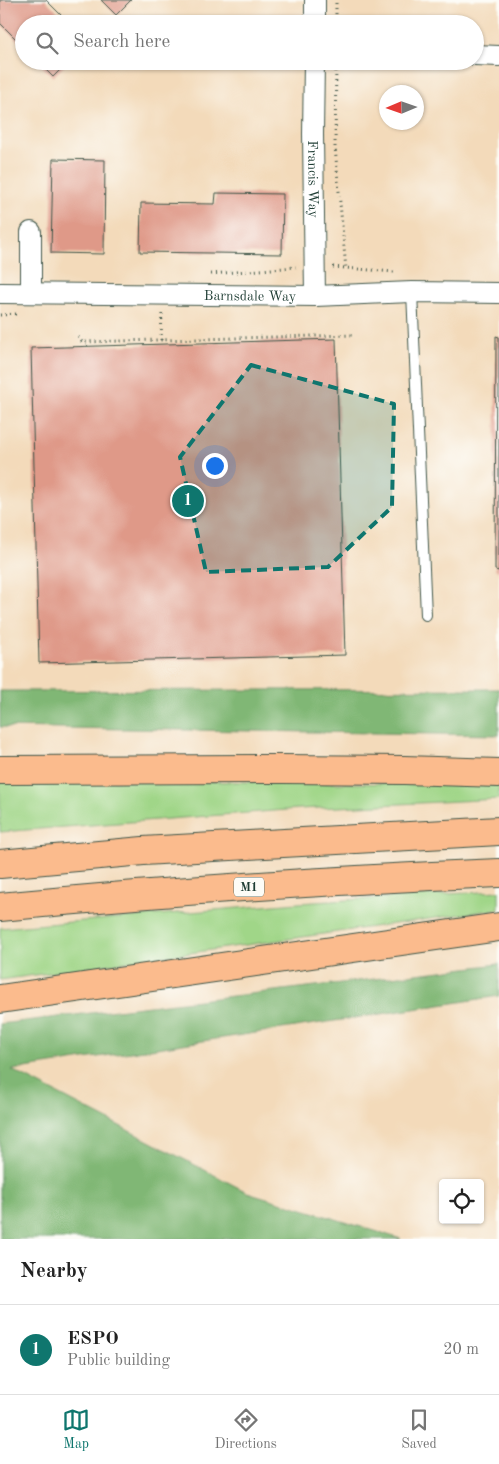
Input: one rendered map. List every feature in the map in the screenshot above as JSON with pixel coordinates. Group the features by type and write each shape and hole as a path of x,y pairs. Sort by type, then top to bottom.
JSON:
{"highway":[{"path":"2,769 320,769 499,773"},
{"path":"0,864 143,851 499,831"},
{"name":"M1","path":"0,907 135,894 399,877 499,873"},
{"path":"0,999 499,927"}],"street":[{"path":"315,0 315,15"},
{"path":"484,55 499,56"},
{"name":"Francis Way","path":"314,70 315,296"},
{"path":"31,232 31,293"},
{"name":"Barnsdale Way","path":"0,294 315,296 412,292 499,293"}],"lane":[{"path":"412,292 426,615"}],"path":[{"path":"336,0 336,15"},
{"path":"336,70 335,147 346,269"},
{"path":"208,275 316,265 403,273"},
{"path":"162,309 162,340"},
{"path":"78,337 82,342 352,335"}],"highlighted area":[{"path":"251,365 394,404 392,507 328,567 206,572 180,457"}],"green space":[{"path":"499,689 499,735 0,727 0,691"},
{"path":"0,779 499,785 499,799 299,809 0,832"},
{"path":"499,891 499,909 0,980 0,928 298,903"},
{"path":"499,964 499,996 12,1070 247,1192 401,1239 0,1239 0,1024"}],"building":[{"path":"0,0 46,0 61,15 15,15 15,38 0,23"},
{"path":"101,0 131,0 116,15"},
{"path":"46,70 60,70 53,77"},
{"path":"53,159 105,160 104,254 51,253"},
{"path":"216,193 283,194 282,254 140,252 141,203 215,204"},
{"path":"496,336 499,337 499,571 495,570"},
{"path":"336,339 345,655 39,663 31,348"}],"place":[{"name":"ESPO","path":"188,501"}]}
